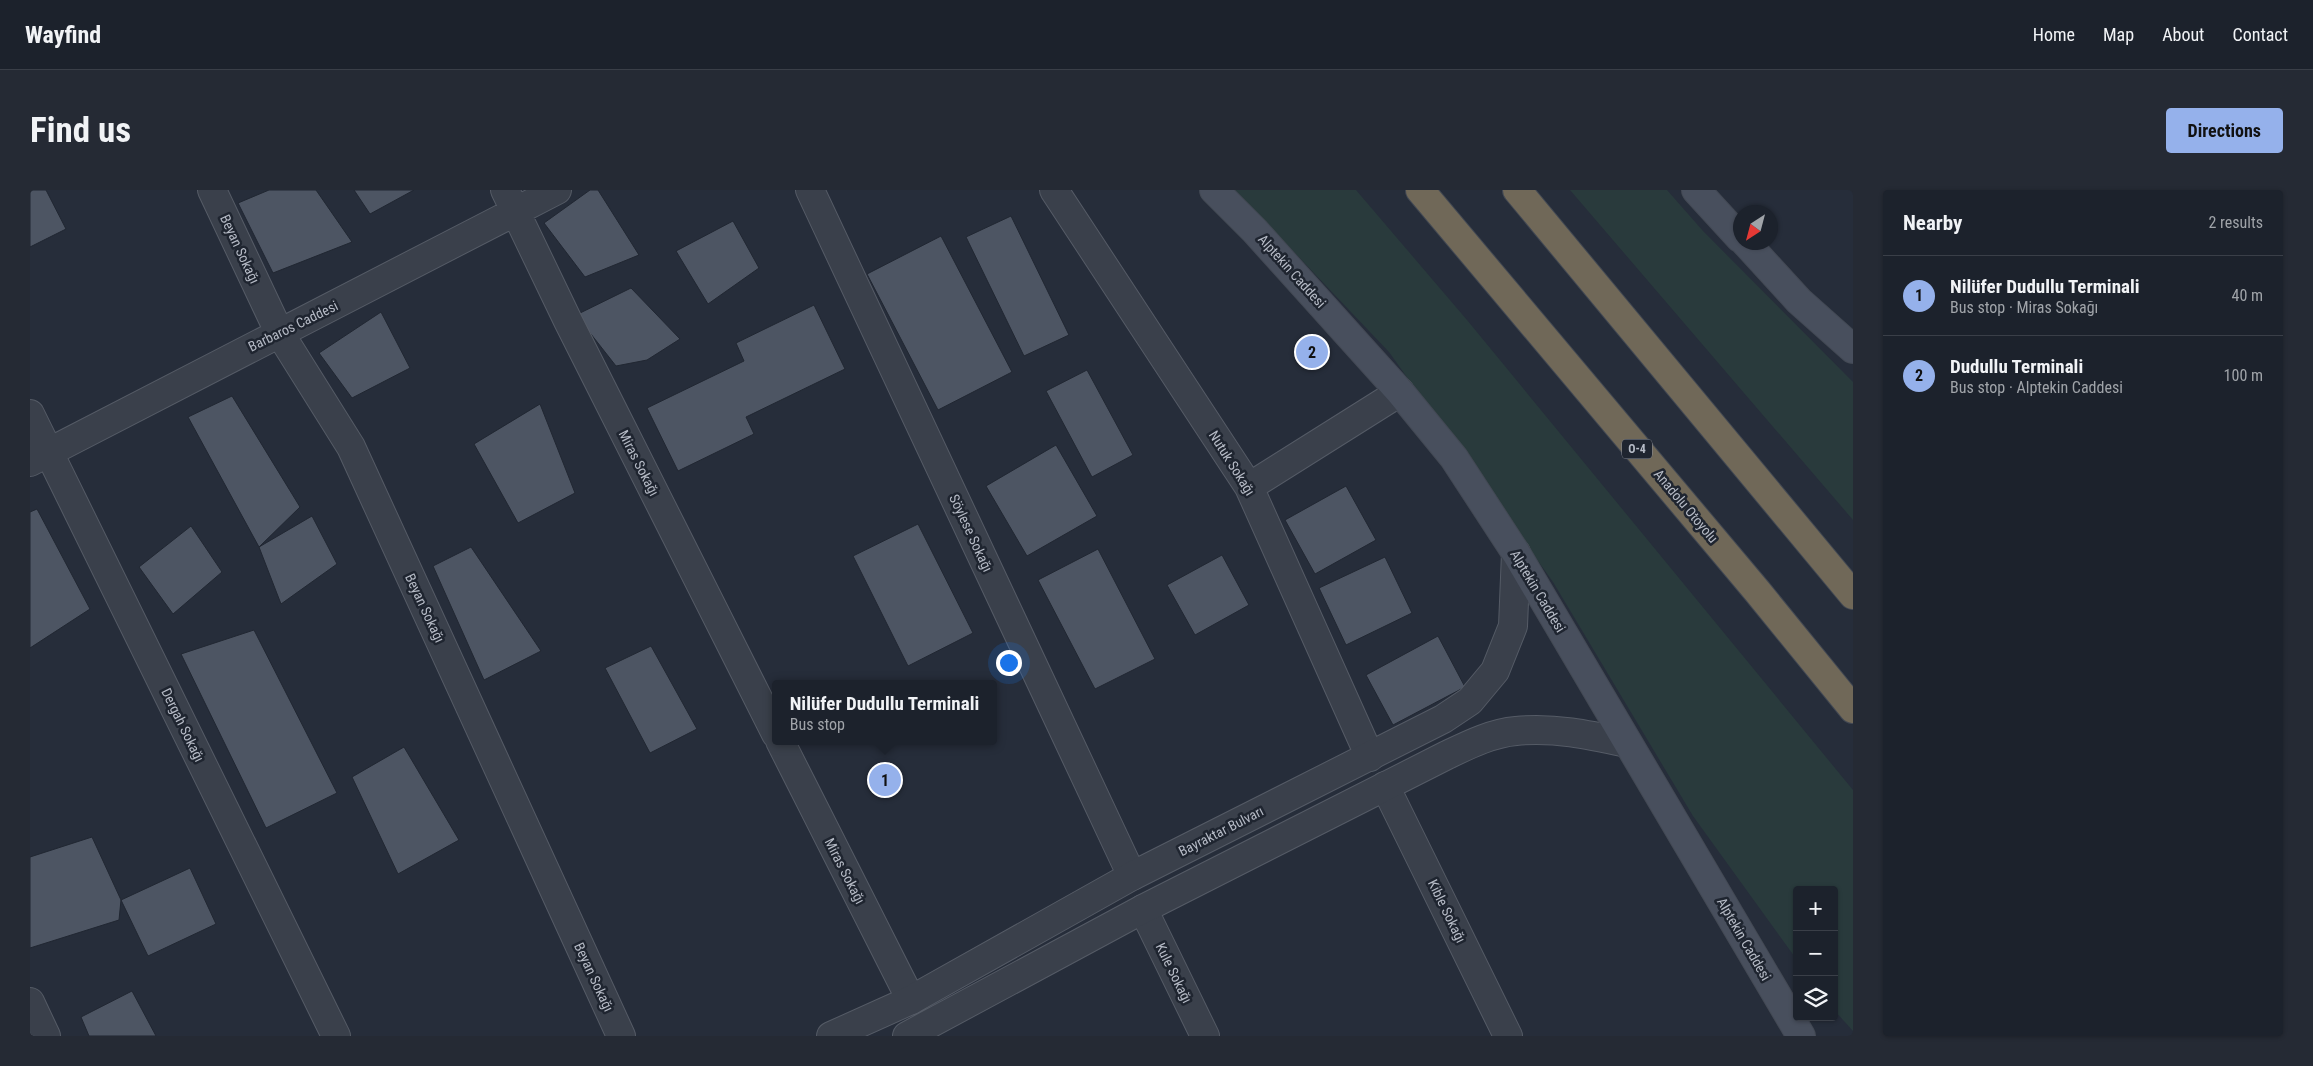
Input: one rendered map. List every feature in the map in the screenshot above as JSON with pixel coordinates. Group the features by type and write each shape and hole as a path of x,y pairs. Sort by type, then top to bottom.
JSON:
{"highway":[{"name":"Anadolu Otoyolu","path":"1420,190 1758,591 1853,709"},
{"path":"1517,190 1853,595"}],"main road":[{"name":"Alptekin Caddesi","path":"1214,190 1255,230 1400,392 1454,458 1516,553 1801,1036"},
{"path":"1696,190 1733,230"},
{"path":"1752,250 1799,301 1853,349"}],"street":[{"name":"Beyan Sokağı","path":"212,190 279,332 351,447 621,1036"},
{"name":"Barbaros Caddesi","path":"39,457 279,332 378,284 510,200 556,190"},
{"name":"Söylese Sokağı","path":"810,190 1132,876"},
{"name":"Nutuk Sokağı","path":"1054,190 1249,487 1370,757"},
{"name":"Miras Sokağı","path":"510,200 568,321 772,726"},
{"path":"1249,487 1400,392"},
{"name":"Dergah Sokağı","path":"30,414 39,457 336,1036"},
{"name":"Bayraktar Bulvarı","path":"831,1036 910,1000 1132,876 1443,720 1470,701 1495,670 1513,626 1516,553"},
{"path":"924,1032 1143,909 1385,786 1473,744 1515,731 1572,731 1627,744"},
{"name":"Miras Sokağı","path":"782,745 910,1000"},
{"name":"Kible Sokağı","path":"1385,786 1508,1036"},
{"name":"Kule Sokağı","path":"1143,909 1205,1036"},
{"path":"30,1002 46,1036"}],"shaded area":[{"path":"1235,190 1356,190 1467,320 1853,790 1853,1031 1838,1014 1838,886 1793,886 1793,954 1693,816 1553,582 1389,352"},
{"path":"1570,190 1667,190 1703,231 1853,382 1853,520"}],"building":[{"path":"30,190 46,190 66,229 30,247"},
{"path":"269,190 316,190 352,242 273,273 238,203"},
{"path":"354,190 414,190 370,214"},
{"path":"590,190 598,190 639,255 585,277 544,223"},
{"path":"1011,216 1069,335 1024,356 966,237"},
{"path":"733,221 759,268 708,304 676,251"},
{"path":"941,236 1012,372 938,410 867,274"},
{"path":"631,288 680,339 647,360 616,366 576,315"},
{"path":"814,305 845,369 746,417 754,434 678,471 647,408 744,361 736,343"},
{"path":"381,312 410,368 352,398 319,353"},
{"path":"1087,370 1133,455 1092,477 1046,391"},
{"path":"232,396 300,507 259,547 188,417"},
{"path":"540,404 575,493 518,523 474,444"},
{"path":"1056,445 1097,516 1027,556 986,486"},
{"path":"1346,486 1376,540 1315,574 1285,520"},
{"path":"37,509 90,609 30,648 30,512"},
{"path":"312,516 337,564 281,604 259,547"},
{"path":"918,524 973,633 908,666 853,556"},
{"path":"191,526 222,572 173,614 139,567"},
{"path":"471,547 541,651 484,680 433,566"},
{"path":"1098,549 1155,659 1095,689 1038,580"},
{"path":"1222,555 1249,605 1195,635 1167,585"},
{"path":"1385,557 1412,613 1346,645 1319,588"},
{"path":"254,630 337,793 266,828 181,654"},
{"path":"1438,636 1465,687 1393,725 1366,675"},
{"path":"651,646 697,729 650,753 605,668"},
{"path":"404,747 459,840 398,874 352,777"},
{"path":"92,837 121,900 119,920 30,948 30,857"},
{"path":"190,868 216,924 148,956 121,900"},
{"path":"132,991 156,1036 89,1036 81,1017"}],"place":[{"name":"Dudullu Terminali","path":"1312,352"},
{"name":"Nilüfer Dudullu Terminali","path":"885,780"}]}
